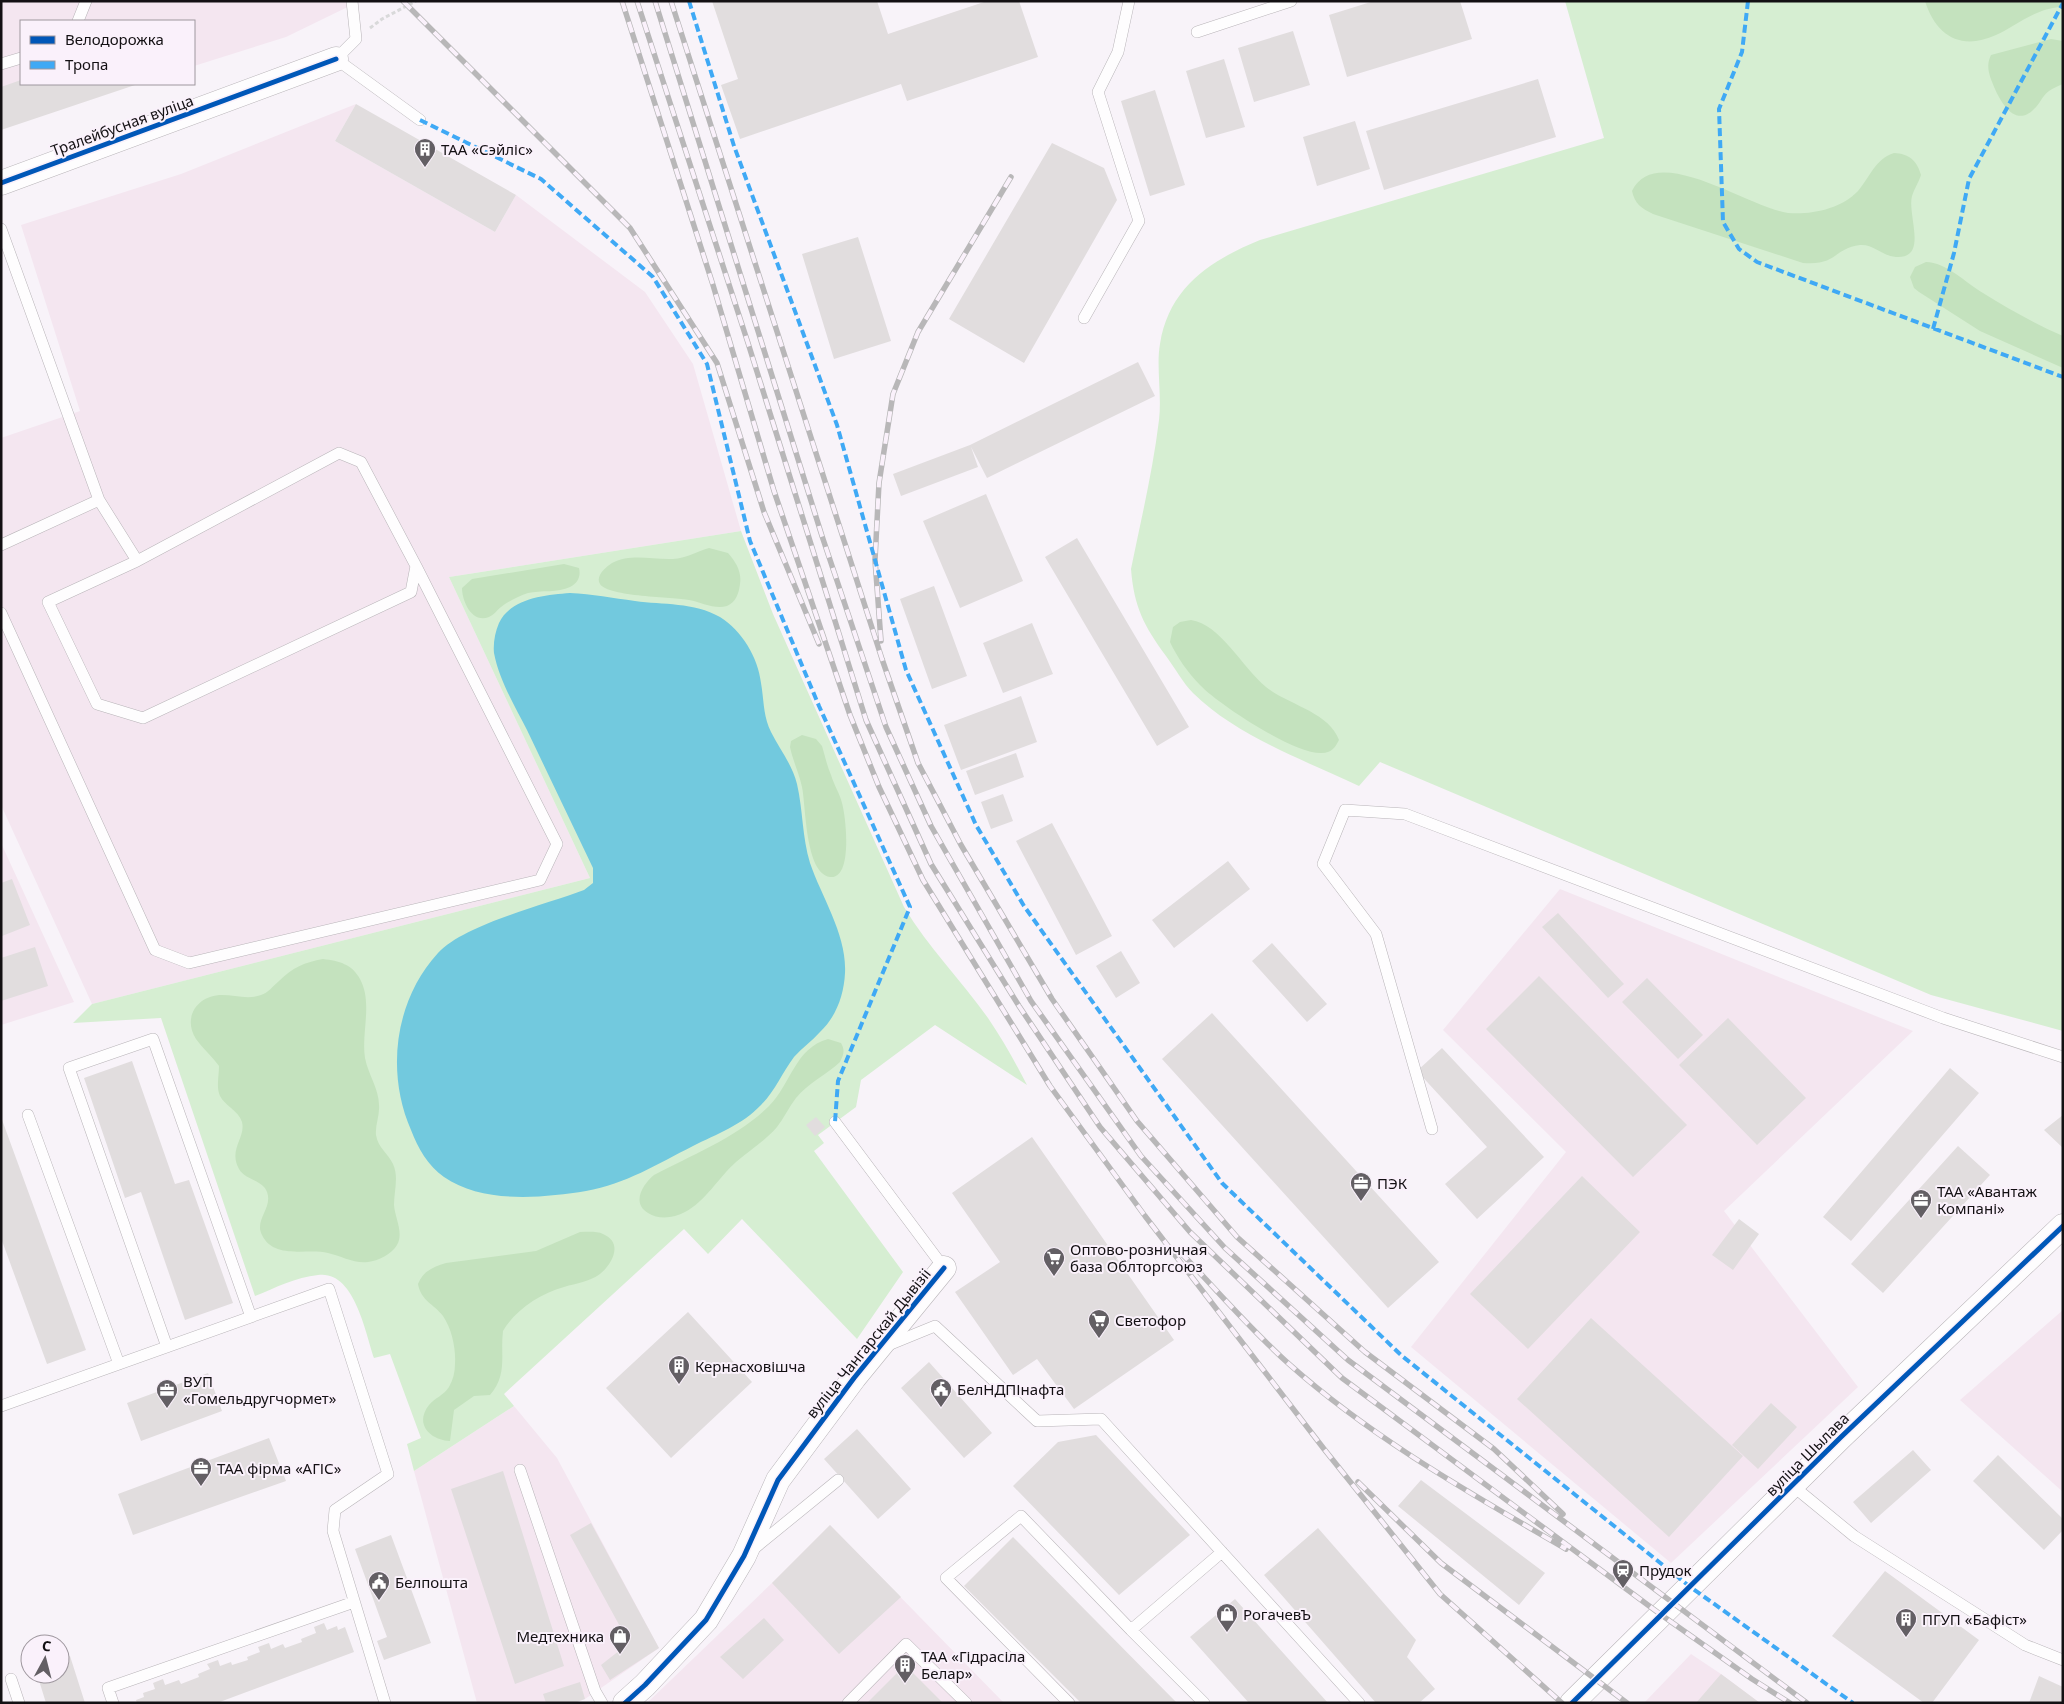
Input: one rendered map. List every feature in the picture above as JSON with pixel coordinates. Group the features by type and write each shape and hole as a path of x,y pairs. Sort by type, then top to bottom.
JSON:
{"street":[{"name":"Тралейбусная вуліца","path":"1,184 336,59"},
{"name":"вуліца Шылава","path":"1572,1703 1841,1437 2063,1226"},
{"name":"вуліца Чангарскай Дывізіі","path":"625,1703 645,1685 706,1620 744,1556 778,1480 854,1378 944,1268"}],"lane":[{"path":"78,20 86,1"},
{"path":"352,1 356,39 336,59 420,120"},
{"path":"1084,318 1139,221 1098,92 1118,52 1129,1"},
{"path":"1197,32 1291,1"},
{"path":"1,64 20,58"},
{"path":"1,229 98,500 136,559"},
{"path":"1,613 155,950 189,963 540,880 557,844 416,566 361,462 339,453 136,559 48,602 97,704 143,718 412,592 416,566"},
{"path":"1,545 98,500"},
{"path":"1432,1129 1376,934 1323,864 1346,810 1405,814 1943,1018 2063,1057"},
{"path":"167,1347 69,1068 153,1039 251,1317"},
{"path":"28,1115 119,1364"},
{"path":"835,1122 944,1268"},
{"path":"1,1406 329,1289 388,1474 334,1510 333,1531 386,1703"},
{"path":"879,1349 935,1326 1037,1421 1101,1419 1360,1703"},
{"path":"520,1470 595,1691 602,1703"},
{"path":"744,1556 773,1535 838,1480"},
{"path":"1793,1486 1854,1536 1886,1557 2025,1646 2063,1660"},
{"path":"1068,1703 946,1578 1021,1516 1130,1630 1204,1703"},
{"path":"1130,1630 1222,1552"},
{"path":"113,1703 108,1688 354,1602"},
{"path":"848,1703 906,1644 966,1703"},
{"path":"11,1679 18,1703"}],"path":[{"path":"356,39 382,19 416,1"}],"shaded area":[{"path":"1,1 360,1 286,37 195,66 195,20 20,20 20,85 134,85 1,126"},
{"path":"356,104 335,141 495,232 516,195 645,292 693,364 741,531 449,577 590,878 92,1004 1,805 1,438 80,411 21,225 181,174"},
{"path":"1,843 74,1002 1,1025"},
{"path":"1560,889 1913,1031 1724,1211 1858,1387 1671,1563 1411,1347 1566,1152 1443,1030"},
{"path":"2063,1310 2063,1492 1960,1400"},
{"path":"514,1406 557,1458 659,1648 585,1699 574,1703 477,1703 414,1471"},
{"name":"ТАА «Гідрасіла Белар»","path":"830,1525 1004,1703 647,1703 772,1583"},
{"path":"1691,1654 1721,1674 1760,1703 1644,1703"}],"green space":[{"path":"1565,1 2063,1 2063,1031 1931,995 1380,762 1359,786 1294,757 1230,722 1193,693 1158,645 1141,616 1132,582 1131,569 1159,420 1160,344 1165,324 1183,291 1209,267 1260,240 1604,138"},
{"path":"1925,1 2063,1 2063,6 2040,12 1983,40 1961,41 1943,31 1930,13"},
{"path":"2051,39 2063,41 2063,84 2047,93 2036,107 2027,114 2015,115 2005,106 1993,85 1988,68 1989,59 1991,55"},
{"path":"1894,153 1908,156 1912,159 1921,175 1912,196 1911,204 1914,244 1912,251 1906,256 1886,255 1870,246 1860,245 1851,247 1823,262 1803,263 1653,214 1639,205 1632,191 1644,177 1661,173 1682,175 1704,181 1771,209 1788,213 1816,212 1825,210 1851,197 1858,191 1877,164"},
{"path":"1926,262 1941,265 2003,305 2063,336 2063,368 1980,331 1919,292 1914,288 1910,277 1915,267"},
{"path":"741,531 773,614 904,907 923,936 988,1018 1009,1051 1027,1085 935,1025 861,1080 856,1107 818,1135 824,1143 814,1151 903,1272 857,1339 742,1219 708,1254 684,1229 504,1394 514,1406 414,1471 407,1444 421,1438 390,1354 374,1358 356,1304 341,1282 330,1276 310,1276 286,1283 255,1296 161,1018 73,1023 92,1004 590,878 449,577"},
{"path":"709,548 728,553 739,571 740,587 738,594 735,600 727,606 718,607 689,600 615,592 600,584 599,581 604,569 620,560 627,558 678,558"},
{"path":"564,564 579,568 580,574 573,585 565,589 525,594 507,603 489,617 483,618 473,614 466,605 462,588 472,579"},
{"path":"1191,620 1202,623 1212,629 1266,687 1327,722 1339,740 1334,748 1322,753 1295,746 1277,738 1240,716 1210,694 1187,670 1170,642 1173,627 1180,622"},
{"path":"802,735 816,739 822,746 844,810 846,833 845,859 842,869 837,875 830,877 822,873 811,852 802,787 790,747 791,741"},
{"path":"323,959 340,962 349,967 357,974 364,988 366,998 365,1058 379,1099 376,1135 377,1140 393,1164 396,1174 394,1205 400,1236 399,1240 395,1248 388,1254 380,1259 368,1262 353,1261 320,1252 292,1252 275,1248 267,1243 260,1230 260,1224 268,1203 267,1192 262,1185 245,1176 239,1169 235,1155 242,1133 242,1122 238,1114 220,1096 218,1085 219,1066 196,1039 192,1031 192,1015 200,1003 206,999 222,995 246,997 264,994 294,969"},
{"path":"828,1039 841,1043 844,1052 840,1062 801,1093 793,1101 780,1124 736,1162 699,1202 685,1212 671,1217 657,1217 643,1209 640,1204 640,1194 646,1183 654,1175 714,1145 757,1117 769,1106 783,1088 794,1068 808,1050"},
{"path":"580,1232 598,1232 609,1238 613,1243 614,1254 608,1265 600,1274 592,1279 555,1290 529,1303 508,1323 503,1331 501,1372 496,1387 490,1395 474,1396 454,1410 450,1441 436,1438 426,1430 423,1418 429,1405 445,1392 452,1382 455,1358 454,1346 449,1327 443,1316 422,1294 418,1284 420,1280 433,1268 446,1263 536,1251"}],"water":[{"path":"570,593 689,606 720,617 742,637 753,654 759,673 768,726 795,777 810,863 833,917 842,945 845,959 844,981 841,997 831,1020 794,1057 766,1100 754,1112 737,1124 641,1173 615,1184 586,1191 551,1196 513,1197 494,1195 476,1192 459,1186 444,1177 433,1168 420,1150 403,1108 398,1085 399,1038 404,1015 412,993 423,972 438,953 450,943 486,924 584,890 593,883 593,868 508,693 494,653 495,634 499,623 512,608 530,599"}],"building":[{"path":"712,1 877,1 888,34 987,1 1019,1 1038,57 907,101 901,84 740,139 721,85 738,79"},
{"path":"1374,1 1460,1 1472,39 1347,77 1329,15"},
{"path":"1293,31 1310,85 1254,102 1238,48"},
{"path":"1224,59 1245,127 1206,138 1186,71"},
{"path":"1538,79 1556,137 1384,190 1366,131"},
{"path":"20,80 20,85 135,85 1,130 1,87"},
{"path":"1155,90 1185,185 1150,196 1121,101"},
{"name":"ТАА «Сэйліс»","path":"356,104 516,195 495,232 335,141"},
{"path":"1355,121 1370,169 1317,186 1303,137"},
{"path":"1052,143 1104,168 1117,200 1024,363 949,319"},
{"path":"858,237 891,341 834,359 802,254"},
{"path":"1138,362 1155,396 987,478 971,447 978,467 901,496 893,474 970,445"},
{"path":"986,494 1023,581 960,608 923,521"},
{"path":"1077,538 1189,727 1157,746 1045,557"},
{"path":"934,586 967,676 932,689 900,599"},
{"path":"1032,623 1053,674 1003,693 983,643"},
{"path":"1021,696 1037,742 961,770 944,725"},
{"path":"1016,753 1024,777 975,795 966,771"},
{"path":"1003,794 1013,821 991,829 981,802"},
{"path":"1052,823 1112,936 1076,955 1016,841"},
{"path":"1228,861 1250,889 1174,948 1152,920"},
{"path":"12,879 30,925 2,936 1,883"},
{"path":"1558,913 1624,984 1608,998 1542,927"},
{"path":"1272,943 1327,1004 1307,1022 1252,961"},
{"path":"35,947 48,986 1,1001 1,958"},
{"path":"1121,951 1140,983 1116,998 1096,966"},
{"path":"1539,976 1687,1125 1633,1177 1486,1029"},
{"path":"1647,978 1703,1035 1678,1059 1622,1002"},
{"path":"1212,1013 1439,1262 1388,1308 1162,1059"},
{"path":"1728,1018 1806,1098 1757,1145 1679,1065"},
{"path":"1442,1048 1544,1157 1477,1219 1445,1184 1487,1147 1417,1071"},
{"path":"132,1061 175,1184 189,1180 233,1303 185,1320 141,1192 125,1198 84,1078"},
{"path":"1950,1068 1979,1093 1851,1241 1823,1217"},
{"path":"2063,1115 2063,1148 2044,1130"},
{"path":"1,1117 86,1350 47,1364 1,1238"},
{"path":"816,1117 825,1127 815,1136 806,1125"},
{"name":"Оптово-розничная база Облторгсоюз","path":"1032,1137 1174,1340 1074,1409 1037,1359 1013,1375 955,1292 1000,1262 952,1193"},
{"name":"ТАА «Авантаж Компані»","path":"1958,1146 1990,1175 1883,1293 1851,1264"},
{"path":"1582,1176 1640,1232 1528,1349 1470,1294"},
{"path":"1739,1219 1759,1234 1733,1270 1712,1255"},
{"name":"Кернасховішча","path":"688,1312 752,1382 671,1458 606,1388"},
{"path":"1591,1318 1743,1456 1669,1537 1517,1399"},
{"path":"929,1362 992,1433 964,1458 901,1388"},
{"path":"208,1373 222,1411 141,1441 127,1403"},
{"path":"1771,1403 1797,1427 1758,1469 1732,1445"},
{"path":"857,1429 911,1489 878,1519 824,1459"},
{"path":"1096,1435 1190,1535 1119,1595 1013,1486 1058,1442"},
{"name":"ТАА фірма «АГІС»","path":"269,1438 286,1481 133,1535 118,1494"},
{"path":"1913,1450 1931,1470 1871,1523 1853,1502"},
{"path":"1998,1455 2063,1519 2063,1530 2044,1550 1973,1481"},
{"path":"503,1471 564,1666 515,1684 451,1489"},
{"path":"1421,1480 1545,1573 1519,1605 1398,1506"},
{"path":"591,1523 659,1648 610,1680 601,1665 629,1643 570,1535"},
{"path":"830,1525 901,1597 839,1654 772,1583"},
{"path":"1318,1528 1416,1640 1407,1657 1435,1689 1419,1703 1376,1703 1264,1575"},
{"path":"391,1535 431,1643 384,1660 377,1641 387,1637 355,1549"},
{"path":"1013,1537 1177,1703 1081,1703 964,1586"},
{"name":"ПГУП «Бафіст»","path":"1885,1571 1979,1640 1932,1703 1924,1703 1832,1636"},
{"path":"1235,1599 1328,1703 1249,1703 1190,1637"},
{"path":"764,1618 784,1640 743,1679 720,1657"},
{"path":"324,1623 327,1630 337,1626 338,1630 345,1627 354,1652 217,1703 137,1703 136,1700 144,1697 143,1693 155,1689 153,1683 163,1679 165,1685 179,1680 181,1684 199,1677 198,1674 210,1669 207,1664 218,1660 220,1666 231,1662 232,1665 248,1660 247,1657 260,1652 258,1647 269,1643 271,1649 283,1644 285,1648 302,1642 301,1639 316,1633 314,1627"},
{"path":"70,1656 85,1703 46,1703 40,1684 70,1684"},
{"name":"ТАА «Гідрасіла Белар»","path":"905,1665 943,1703 867,1703"},
{"path":"1721,1674 1760,1703 1696,1703"},
{"path":"2039,1676 2063,1687 2063,1703 2029,1703"},
{"path":"580,1682 585,1699 574,1703 546,1703 543,1694"}],"railway":[{"path":"403,1 630,228 717,363 764,512 819,644"},
{"path":"622,1 713,285 774,491 850,715 879,787 923,880 1050,1086 1145,1216 1324,1449 1440,1594 1562,1703"},
{"path":"637,1 748,343 866,720 931,864 1019,1006 1100,1127 1190,1232 1342,1378 1660,1614 1752,1679 1790,1703"},
{"path":"655,1 822,536 886,727 931,826 1031,1001 1141,1156 1225,1248 1348,1360 1807,1703"},
{"path":"671,1 882,659 918,763 961,845 1052,999 1137,1121 1237,1237 1365,1352 1494,1449 1563,1514"},
{"path":"881,641 875,560 879,483 893,394 918,332 1011,177"},
{"path":"1180,1252 1261,1337 1321,1391 1423,1463 1566,1549"},
{"path":"1358,1482 1441,1563 1627,1703"}],"marked path":[{"path":"689,1 734,146 837,425 906,670 976,825 1024,906 1222,1183 1402,1356 1689,1586 1853,1703"},
{"path":"1748,1 1742,52 1719,109 1723,222 1739,249 1757,262 2063,377"},
{"path":"1933,329 1954,253 1969,179 2063,3"},
{"path":"420,120 541,179 653,277 707,364 750,541 819,706 910,907 838,1081 835,1122"}],"cycle path":[{"path":"1,183 336,59"},
{"path":"1572,1703 1841,1437 2063,1226"},
{"path":"625,1703 645,1685 706,1620 744,1556 778,1480 854,1378 944,1268"}],"place":[{"name":"ТАА «Сэйліс»","path":"425,168"},
{"name":"ПЭК","path":"1361,1202"},
{"name":"ТАА «Авантаж Компані»","path":"1921,1219"},
{"name":"Оптово-розничная база Облторгсоюз","path":"1054,1277"},
{"name":"Светофор","path":"1099,1339"},
{"name":"Кернасховішча","path":"679,1385"},
{"name":"БелНДПІнафта","path":"941,1408"},
{"name":"ВУП «Гомельдругчормет»","path":"167,1409"},
{"name":"ТАА фірма «АГІС»","path":"201,1487"},
{"name":"Прудок","path":"1623,1589"},
{"name":"Белпошта","path":"379,1601"},
{"name":"РогачевЪ","path":"1227,1633"},
{"name":"ПГУП «Бафіст»","path":"1906,1638"},
{"name":"Медтехника","path":"620,1655"},
{"name":"ТАА «Гідрасіла Белар»","path":"905,1684"}]}
